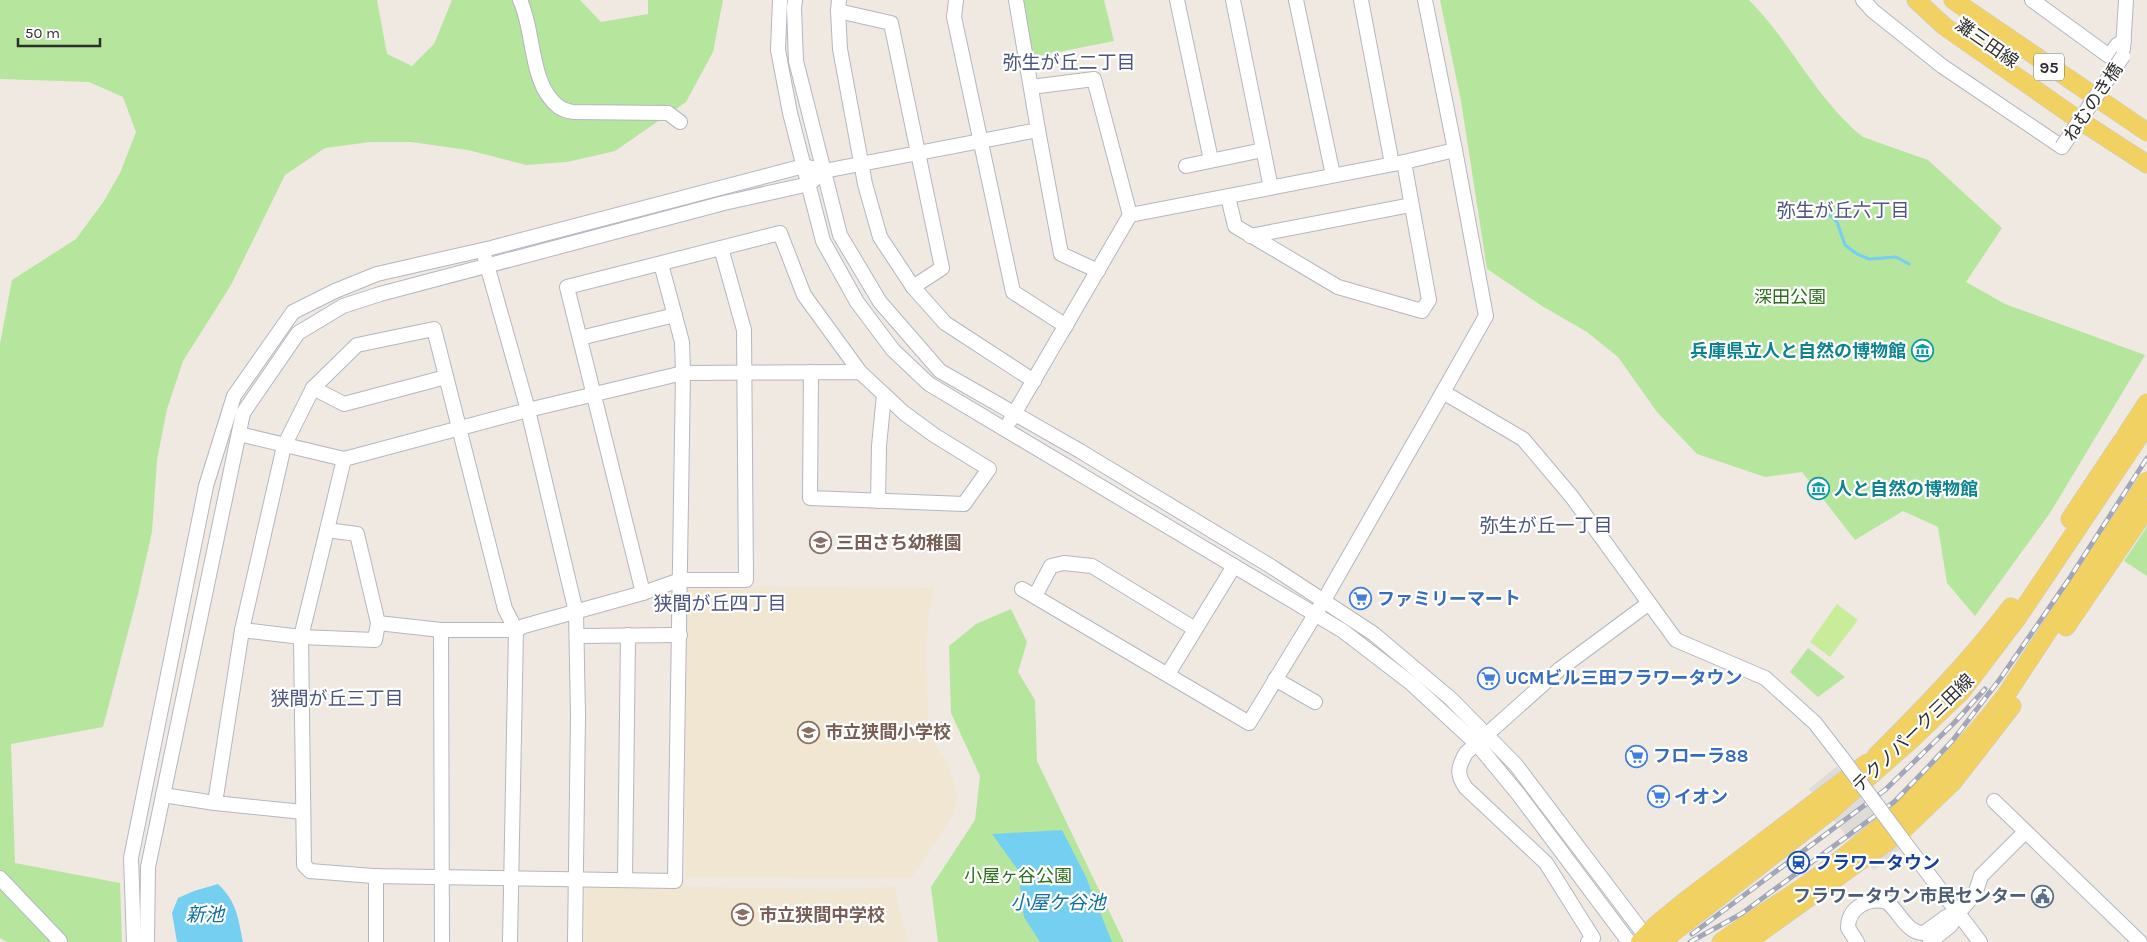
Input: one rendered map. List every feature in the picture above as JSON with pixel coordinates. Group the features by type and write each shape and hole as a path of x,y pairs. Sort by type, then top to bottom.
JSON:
{"main road":[{"name":"95","path":"1916,0 1944,26 2147,164"},
{"name":"灘三田線","path":"1928,0 1969,32 2147,152"},
{"name":"95","path":"1974,0 2034,46"},
{"name":"95","path":"1954,1 2034,46 2147,119"},
{"name":"灘三田線","path":"1954,1 2147,132"},
{"name":"95","path":"1969,32 2046,97"},
{"path":"1876,757 1950,682 1983,644 2025,589 2089,488 2147,403"},
{"name":"テクノパーク三田線","path":"1645,941 1829,812 1912,739 1961,692 1996,648 2147,424"},
{"path":"2062,552 2122,440"},
{"path":"1887,842 1970,748 2147,482"},
{"path":"2126,514 2140,509 2147,500"},
{"path":"1747,942 1902,831 1953,782 2024,690 2147,508"},
{"path":"1645,941 1657,924 1685,901 1961,692"},
{"path":"1721,942 1806,884 1887,821 1924,788 1994,711"}],"street":[{"path":"520,0 528,21 538,73 548,97 560,108 573,112 668,113 680,122"},
{"path":"780,0 778,50 790,113 824,241 857,302 893,350 929,384 1343,631 1516,765 1645,941"},
{"path":"795,0 796,61 840,235 880,302 940,371 1070,446 1324,600 1374,634 1451,699 1482,739"},
{"path":"956,0 954,17 1013,292 1066,326"},
{"path":"1016,0 1061,254 1098,271"},
{"path":"1177,0 1211,160"},
{"path":"1233,0 1271,188"},
{"path":"1296,0 1333,175"},
{"path":"1228,197 1235,226 1250,236 1338,287 1422,312 1429,300 1411,205 1398,163 1361,0"},
{"path":"1022,588 1249,723 1324,600 1486,316 1425,0"},
{"name":"ねむのき橋","path":"1864,0 1873,11 1942,66 2062,147 2123,56 2124,41"},
{"path":"2032,0 2109,56 2117,45 2124,41 2126,0"},
{"path":"914,287 942,268 891,23 839,6 840,49 865,184 880,236 914,287 945,323 1034,381"},
{"path":"1031,87 1094,79 1137,214"},
{"path":"134,942 131,858 206,486 234,396 293,312 336,291 378,274 482,250 804,166 824,171 919,151 1038,130"},
{"path":"1186,166 1263,150"},
{"path":"1009,430 1018,416 1034,381 1098,271 1137,214 1455,150"},
{"path":"147,942 148,867 243,413 298,333 343,306 380,294 724,203 809,184 824,171"},
{"path":"1250,236 1411,205"},
{"path":"643,593 567,287 780,233 804,295 860,372 904,413 934,435 989,469 964,504 810,498 811,372"},
{"path":"378,622 441,630 516,630 524,626 643,593 680,580 746,580 744,330 721,248"},
{"path":"482,250 528,410 576,612 578,715 575,942"},
{"path":"344,459 301,637 304,865 310,871 376,876 675,881 683,373 682,342 661,264"},
{"path":"580,338 675,315"},
{"path":"215,803 242,630 284,446 313,388 357,345 434,329 505,609 516,630 510,942"},
{"path":"239,434 344,459 459,430 528,410 683,373 860,372"},
{"path":"313,388 344,404 446,377"},
{"path":"1444,392 1524,439 1572,497 1676,640 1764,678 1815,723 1980,942"},
{"path":"878,501 879,446 884,395"},
{"path":"242,630 301,637 375,640 378,622 357,534 327,530"},
{"path":"1035,596 1051,566 1064,563 1092,566 1195,629"},
{"path":"1168,674 1234,566"},
{"path":"1588,942 1593,938 1546,863 1466,788 1459,779 1458,771 1466,753 1560,669 1649,603"},
{"path":"441,630 442,942"},
{"path":"625,880 628,635"},
{"path":"577,636 680,635"},
{"path":"1276,679 1315,702"},
{"path":"163,796 303,812"},
{"path":"1994,801 2140,942"},
{"path":"1930,942 1951,925 1958,913 1975,894 1981,876 2025,832"},
{"path":"376,876 376,942"},
{"path":"0,878 60,941"},
{"path":"1857,942 1848,928 1850,915 1857,907 1872,900 1887,902 1908,926 1920,933 1924,933 1946,917 1958,913"}],"shaded area":[{"name":"市立狭間小学校","path":"691,586 934,588 929,612 926,647 928,720 936,745 947,763 957,796 952,816 911,878 685,877 686,592"},
{"path":"1837,766 1900,849 1874,870 1809,789"},
{"name":"市立狭間中学校","path":"585,885 833,889 896,887 897,900 908,942 585,942"}],"green space":[{"path":"0,0 377,0 387,54 412,66 434,44 452,0 580,0 601,22 648,14 648,0 723,0 713,52 686,102 615,151 567,162 526,165 468,150 411,142 370,142 325,148 285,175 231,285 183,361 167,409 157,460 152,532 138,594 103,727 11,744 15,863 120,883 122,942 7,942 0,938 0,344 12,280 76,239 104,201 120,173 136,132 123,97 89,82 0,79"},
{"path":"1022,0 1104,0 1114,41 1033,57"},
{"name":"深田公園","path":"1440,0 1749,0 1764,16 1817,88 1846,122 1863,137 1928,160 2002,228 1966,282 2005,304 2145,355 2050,513 1975,616 1947,583 1938,527 1903,511 1855,540 1802,472 1765,477 1697,454 1657,412 1618,357 1587,332 1542,306 1487,269 1461,101"},
{"path":"2147,527 2147,576 2124,561"},
{"path":"1837,604 1858,620 1830,657 1810,642"},
{"name":"小屋ヶ谷公園","path":"1011,609 1027,642 1018,672 1035,700 1037,761 1124,942 938,942 931,887 975,820 980,776 951,713 949,646 976,624"},
{"path":"1808,648 1845,677 1818,697 1790,672"}],"water":[{"name":"小屋ケ谷池","path":"1062,830 1086,877 1112,942 1040,942 1024,917 1018,870 992,834"},
{"name":"新池","path":"218,884 233,904 243,942 177,942 172,913 178,898"}],"waterway":[{"path":"1814,205 1825,211 1837,222 1845,245 1857,254 1869,259 1896,257 1909,264"}],"railway":[{"path":"1690,942 1741,914 1894,802 1927,768 1953,740 2000,679 2069,579 2147,458"},
{"path":"1692,934 1885,790 1954,723 1985,689"}],"place":[{"name":"兵庫県立人と自然の博物館","path":"1922,351"},
{"name":"人と自然の博物館","path":"1818,489"},
{"name":"三田さち幼稚園","path":"820,543"},
{"name":"ファミリーマート","path":"1361,599"},
{"name":"UCMビル三田フラワータウン","path":"1489,678"},
{"name":"市立狭間小学校","path":"809,732"},
{"name":"フローラ88","path":"1637,756"},
{"name":"イオン","path":"1658,797"},
{"name":"フラワータウン","path":"1798,863"},
{"name":"フラワータウン市民センター","path":"2043,896"},
{"name":"市立狭間中学校","path":"743,915"}],"district":[{"name":"弥生が丘二丁目","path":"1069,63"},
{"name":"弥生が丘六丁目","path":"1843,211"},
{"name":"弥生が丘一丁目","path":"1546,526"},
{"name":"狭間が丘四丁目","path":"720,604"},
{"name":"狭間が丘三丁目","path":"337,699"}]}
